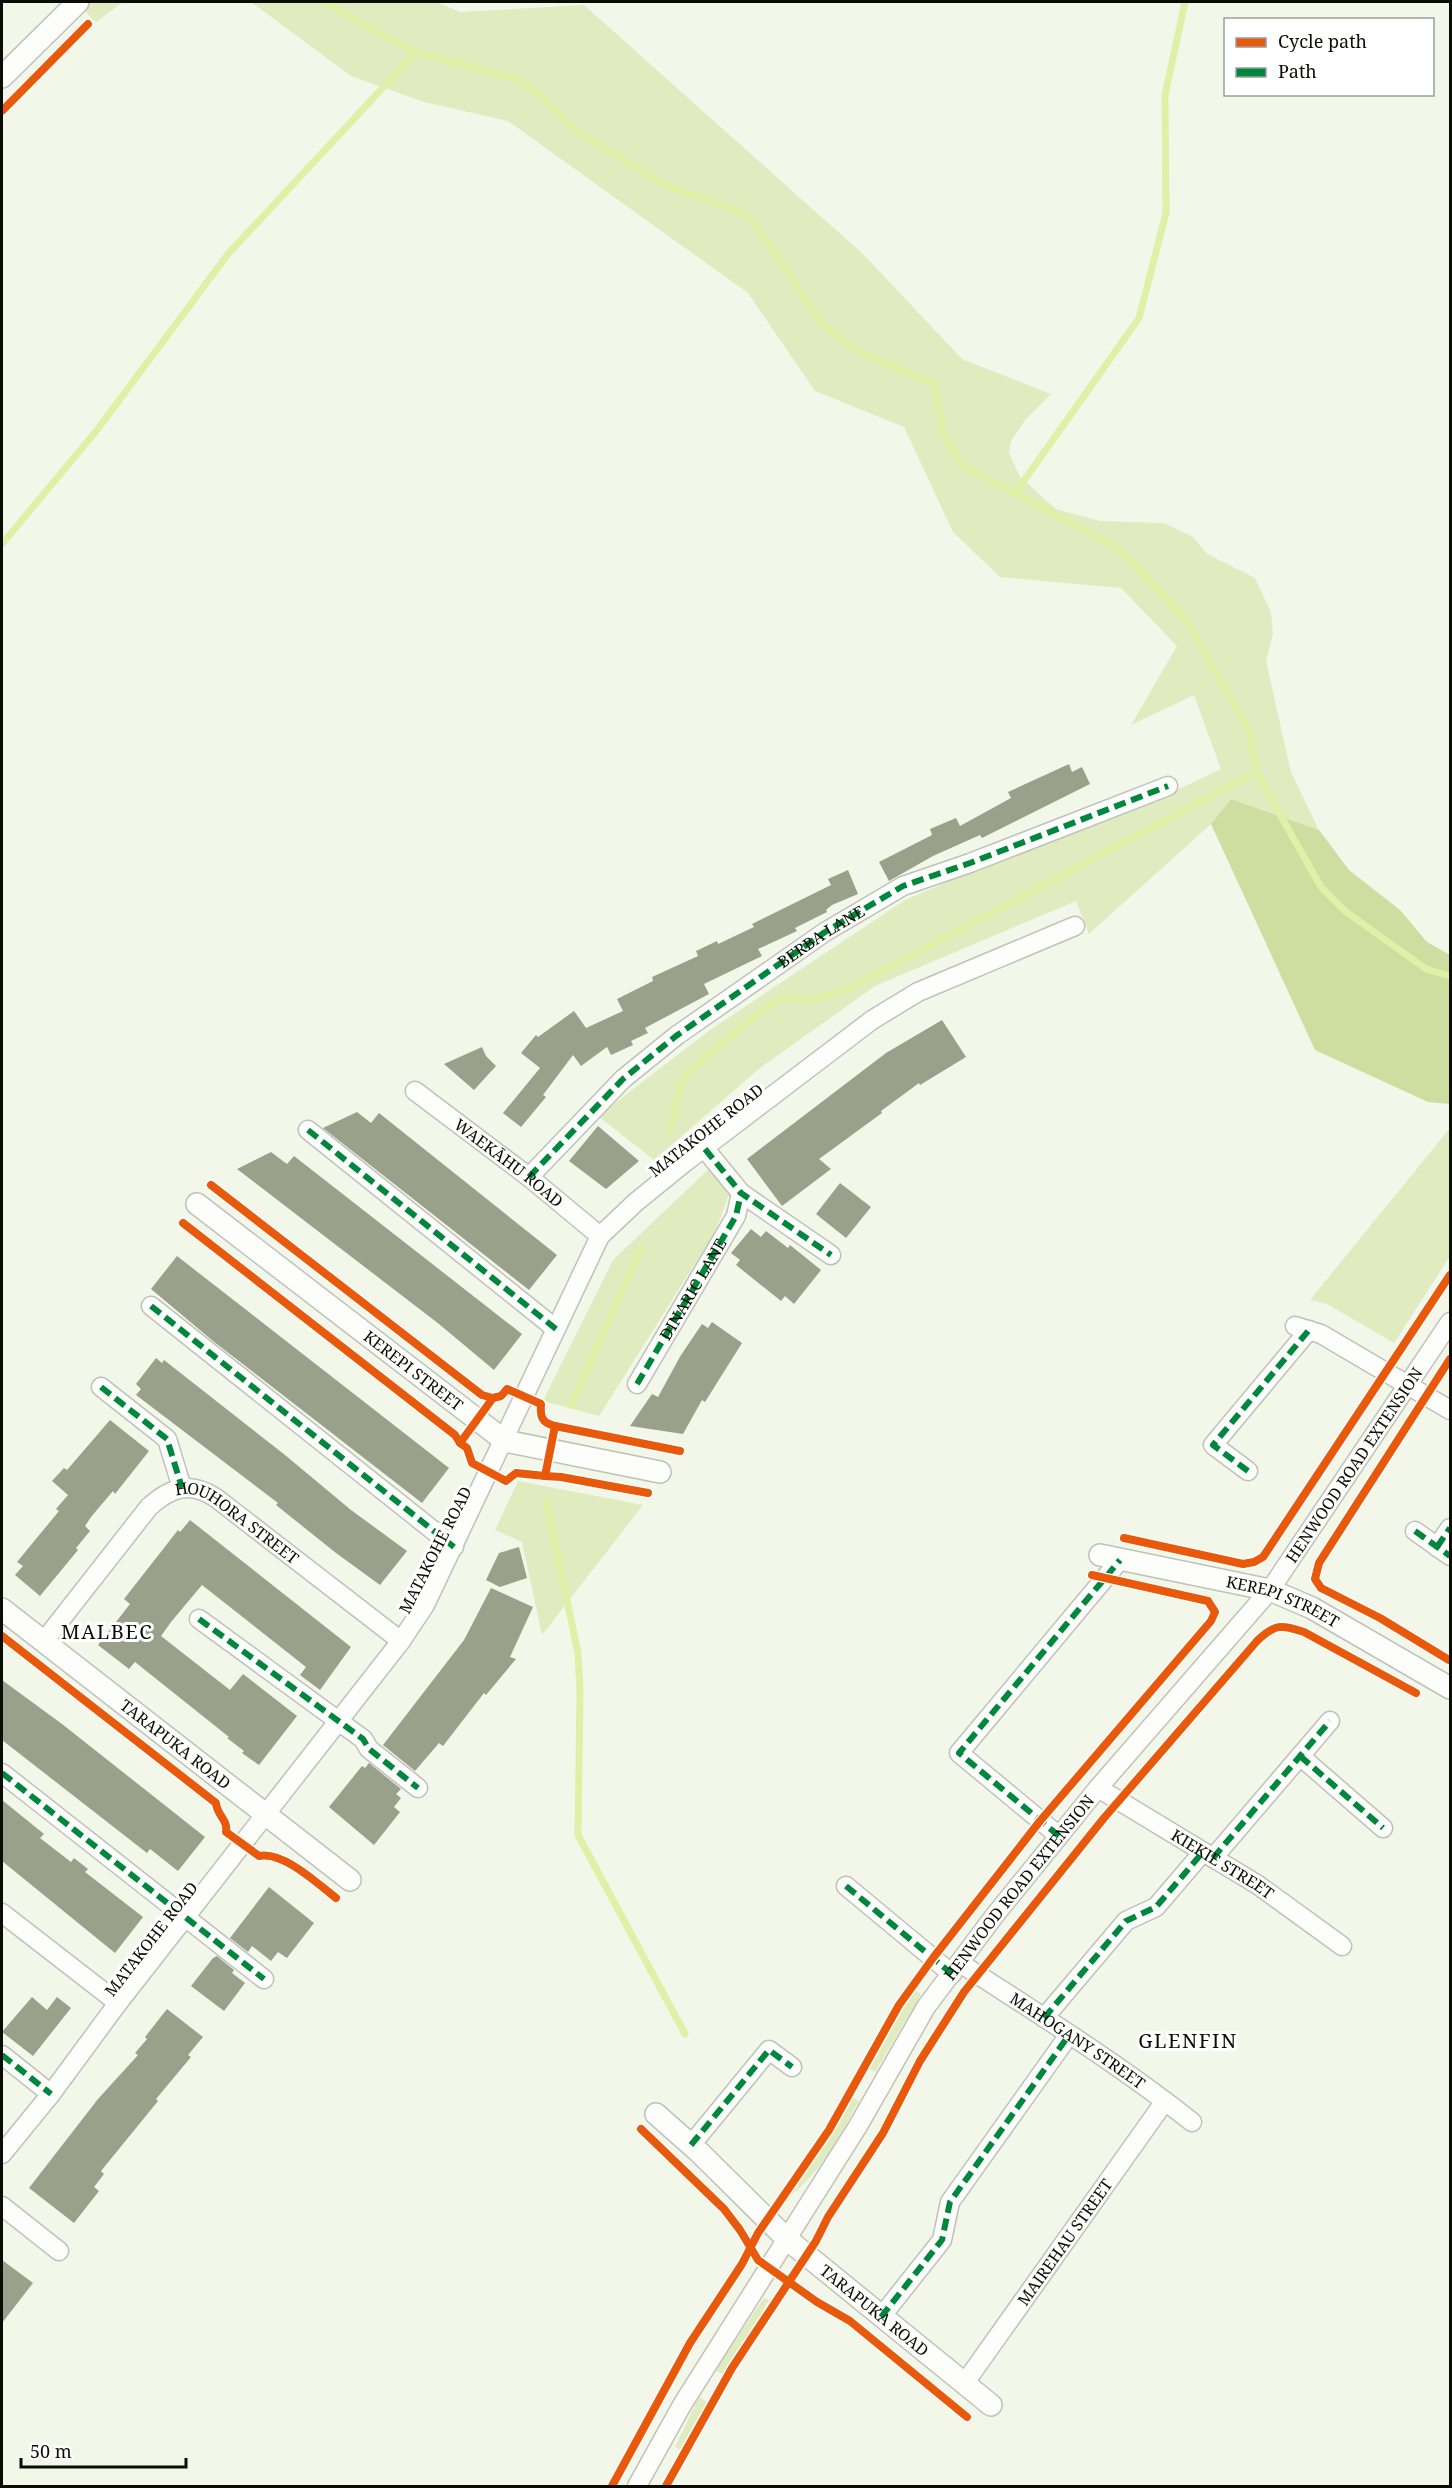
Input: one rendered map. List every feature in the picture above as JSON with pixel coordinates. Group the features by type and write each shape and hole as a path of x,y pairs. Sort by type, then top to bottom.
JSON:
{"street":[{"path":"2,77 78,2"},
{"name":"BERBA LANE","path":"529,1176 623,1079 676,1036 825,932 903,886 1168,786"},
{"name":"MATAKOHE ROAD","path":"2,2154 51,2094 264,1814 401,1641 425,1605 505,1441 600,1236 636,1202 872,1020 918,992 1075,926"},
{"name":"WAEKĀHU ROAD","path":"415,1091 529,1176 600,1236"},
{"path":"308,1130 556,1329"},
{"path":"705,1149 741,1193 831,1255"},
{"name":"DINARIC LANE","path":"637,1384 736,1215 741,1193"},
{"name":"KEREPI STREET","path":"197,1204 505,1441 660,1472"},
{"path":"151,1306 454,1547"},
{"name":"HENWOOD ROAD EXTENSION","path":"637,2487 694,2385 788,2240 858,2126 926,2007 995,1915 1098,1788 1270,1590 1450,1322"},
{"path":"1248,1471 1213,1445 1302,1328 1321,1334 1450,1410"},
{"path":"101,1387 167,1439 182,1488"},
{"name":"HOUHORA STREET","path":"44,1641 149,1507 166,1494 182,1488 203,1490 216,1498 401,1641"},
{"path":"1414,1531 1444,1552 1450,1528"},
{"name":"KEREPI STREET","path":"1100,1555 1270,1590 1312,1608 1450,1688"},
{"path":"1059,1836 959,1753 1120,1560"},
{"name":"TARAPUKA ROAD","path":"2,1609 350,1880"},
{"path":"199,1619 363,1739 369,1749 418,1788"},
{"path":"1044,2018 1126,1922 1156,1907 1208,1855 1300,1756 1330,1720"},
{"path":"1300,1756 1383,1828"},
{"path":"2,1773 264,1979"},
{"name":"KIEKIE STREET","path":"1098,1788 1258,1885 1342,1946"},
{"name":"MAHOGANY STREET","path":"846,1886 956,1969 1044,2018 1166,2101 1192,2122"},
{"path":"2,1913 118,2003"},
{"path":"881,2317 942,2240 950,2202 1069,2035"},
{"path":"691,2145 769,2050 792,2067"},
{"path":"2,2055 51,2094"},
{"name":"MAIREHAU STREET","path":"964,2384 1166,2101"},
{"name":"TARAPUKA ROAD","path":"656,2114 788,2240 964,2384 992,2404"},
{"path":"2,2206 59,2251"}],"green space":[{"path":"76,2 123,2 96,22"},
{"path":"251,2 436,2 460,12 584,5 864,255 962,359 1051,394 1025,420 1011,441 1009,453 1020,477 1056,509 1100,521 1164,523 1193,537 1207,554 1255,578 1271,612 1273,634 1266,661 1291,772 1319,830 1231,799 1211,824 1089,934 1076,901 875,986 760,1068 654,1160 598,1116 710,1030 905,900 1110,812 1171,793 1221,769 1194,695 1131,725 1177,646 1121,588 1000,577 953,532 904,427 815,391 748,293 508,121 424,102 351,76"},
{"path":"1231,799 1319,830 1349,870 1400,910 1427,942 1450,955 1450,1104 1428,1102 1315,1050 1211,824"},
{"path":"1450,1128 1450,1256 1394,1343 1327,1304 1310,1300"},
{"path":"711,1167 729,1195 715,1232 599,1416 543,1401 613,1260"},
{"path":"518,1481 643,1505 542,1635 522,1542 495,1530"},
{"path":"914,1988 921,1995 875,2072 866,2067"},
{"path":"849,2096 859,2101 838,2139 813,2174 803,2185 792,2194 790,2193 822,2146"},
{"path":"764,2298 769,2300 725,2376 715,2370"},
{"path":"699,2397 709,2403 682,2451 675,2447"}],"building":[{"path":"1069,764 1072,772 1082,767 1090,784 982,838 980,835 933,856 889,881 879,862 932,835 930,829 956,818 960,826 1011,798 1008,792"},
{"path":"848,870 858,894 832,905 826,910 827,912 795,928 797,931 758,949 762,956 704,984 709,994 645,1028 648,1033 631,1041 633,1045 611,1055 607,1047 581,1066 573,1055 543,1095 546,1097 521,1127 503,1113 540,1068 521,1053 536,1035 538,1037 574,1011 586,1028 623,1011 617,999 653,981 652,977 698,956 696,951 717,941 718,944 754,927 752,924 831,885 828,879"},
{"path":"942,1020 966,1057 920,1085 919,1083 819,1159 831,1169 782,1206 747,1159 886,1053"},
{"path":"482,1047 486,1056 496,1066 474,1090 444,1064"},
{"path":"357,1112 371,1123 379,1113 557,1255 529,1290 323,1128"},
{"path":"598,1126 639,1161 606,1189 569,1161"},
{"path":"271,1152 287,1164 294,1156 522,1334 494,1370 439,1324 237,1169"},
{"path":"840,1183 871,1207 846,1238 816,1214"},
{"path":"751,1229 761,1237 766,1231 788,1248 790,1245 821,1270 794,1304 785,1296 781,1301 736,1265 740,1260 731,1253"},
{"path":"177,1256 449,1468 422,1503 213,1341 151,1289"},
{"path":"712,1322 742,1343 705,1402 702,1400 683,1434 630,1426 652,1394 658,1397 681,1355 702,1324 708,1328"},
{"path":"156,1358 162,1363 164,1360 351,1510 407,1551 380,1585 276,1505 278,1503 136,1395 141,1389 136,1384"},
{"path":"110,1420 149,1451 115,1494 113,1491 91,1517 85,1526 90,1531 76,1548 78,1550 40,1596 15,1575 23,1566 17,1562 59,1511 56,1509 68,1495 52,1481 64,1468 67,1470"},
{"path":"190,1520 351,1647 320,1690 300,1675 306,1667 202,1585 171,1622 161,1636 230,1690 243,1674 297,1716 259,1765 242,1753 244,1751 227,1738 229,1737 135,1662 129,1669 98,1645 130,1604 124,1599 178,1530 180,1532"},
{"path":"519,1547 527,1578 500,1587 486,1580 499,1553"},
{"path":"491,1588 533,1607 510,1657 516,1659 486,1695 484,1693 443,1746 439,1743 415,1771 383,1745 464,1640"},
{"path":"2,1680 62,1724 205,1837 178,1871 150,1849 147,1853 2,1740"},
{"path":"369,1763 401,1789 396,1794 401,1798 394,1807 400,1812 374,1845 329,1807 362,1766 365,1768"},
{"path":"2,1800 44,1834 40,1838 71,1862 74,1858 88,1869 85,1872 143,1917 115,1953 2,1861"},
{"path":"269,1887 314,1923 287,1958 278,1952 271,1961 252,1946 248,1952 230,1938"},
{"path":"217,1956 234,1970 232,1973 245,1983 224,2011 191,1986"},
{"path":"32,1997 47,2010 57,1997 71,2008 33,2056 2,2032"},
{"path":"167,2009 203,2037 188,2055 191,2057 156,2099 158,2101 101,2171 104,2174 94,2187 99,2191 74,2223 29,2188 98,2099 138,2055 135,2053 147,2039 145,2037"},
{"path":"2,2260 33,2283 2,2323"}],"waterway":[{"path":"322,2 416,52 517,79 533,89 576,131 665,185 737,210 753,221 822,324 857,351 934,384 944,435 961,464 1115,547 1186,620 1248,728 1256,772 1321,887 1345,911 1426,969 1450,976"},
{"path":"1016,492 1139,318 1166,213 1165,95 1185,2"},
{"path":"2,544 97,430 228,254 416,52"},
{"path":"670,1132 680,1086 690,1070 768,1006 782,998 812,1000 852,987 1256,772"},
{"path":"571,1405 641,1249"},
{"path":"546,1501 578,1653 580,1690 578,1835 685,2034"}],"marked path":[{"path":"529,1177 623,1079 676,1036 825,932 903,886 970,863 1168,786"},
{"path":"308,1130 556,1329"},
{"path":"705,1149 741,1193 831,1255"},
{"path":"637,1384 736,1216 741,1193"},
{"path":"151,1306 454,1547"},
{"path":"1248,1471 1213,1445 1309,1330"},
{"path":"101,1387 167,1439 182,1488"},
{"path":"1437,1547 1450,1528"},
{"path":"1415,1531 1450,1556"},
{"path":"1059,1836 959,1753 1120,1560"},
{"path":"199,1619 363,1739 369,1749 418,1788"},
{"path":"1213,1858 1330,1721"},
{"path":"1300,1756 1383,1828"},
{"path":"2,1773 264,1979"},
{"path":"1044,2018 1126,1921 1156,1907 1203,1852"},
{"path":"846,1886 952,1974"},
{"path":"881,2317 942,2240 950,2202 1069,2035"},
{"path":"691,2145 769,2050 792,2067"},
{"path":"2,2055 51,2094"}],"cycle path":[{"path":"2,111 88,24"},
{"path":"211,1185 482,1395 493,1398"},
{"path":"183,1223 455,1435 460,1443"},
{"path":"1124,1538 1243,1564 1263,1557 1450,1275"},
{"path":"1449,1660 1380,1618 1321,1588 1315,1579 1319,1563 1450,1359"},
{"path":"507,1389 541,1404 543,1419 555,1426 545,1476 516,1473 506,1481 472,1463 467,1448 460,1443 493,1398 501,1396 507,1389"},
{"path":"555,1426 680,1451"},
{"path":"545,1476 648,1493"},
{"path":"612,2486 690,2343 742,2264 758,2233 829,2130 899,2005 1040,1821 1211,1621 1215,1612 1208,1601 1092,1575"},
{"path":"666,2486 732,2368 816,2241 828,2217 883,2133 920,2061 964,1992 1104,1818 1257,1641 1269,1631 1279,1627 1296,1629 1416,1693"},
{"path":"2,1636 216,1803 226,1832 259,1856 278,1858 289,1863 336,1898"},
{"path":"641,2129 724,2209 758,2260 817,2302 850,2321 967,2417"}],"district":[{"name":"MALBEC","path":"107,1632"},
{"name":"GLENFIN","path":"1188,2041"}]}
